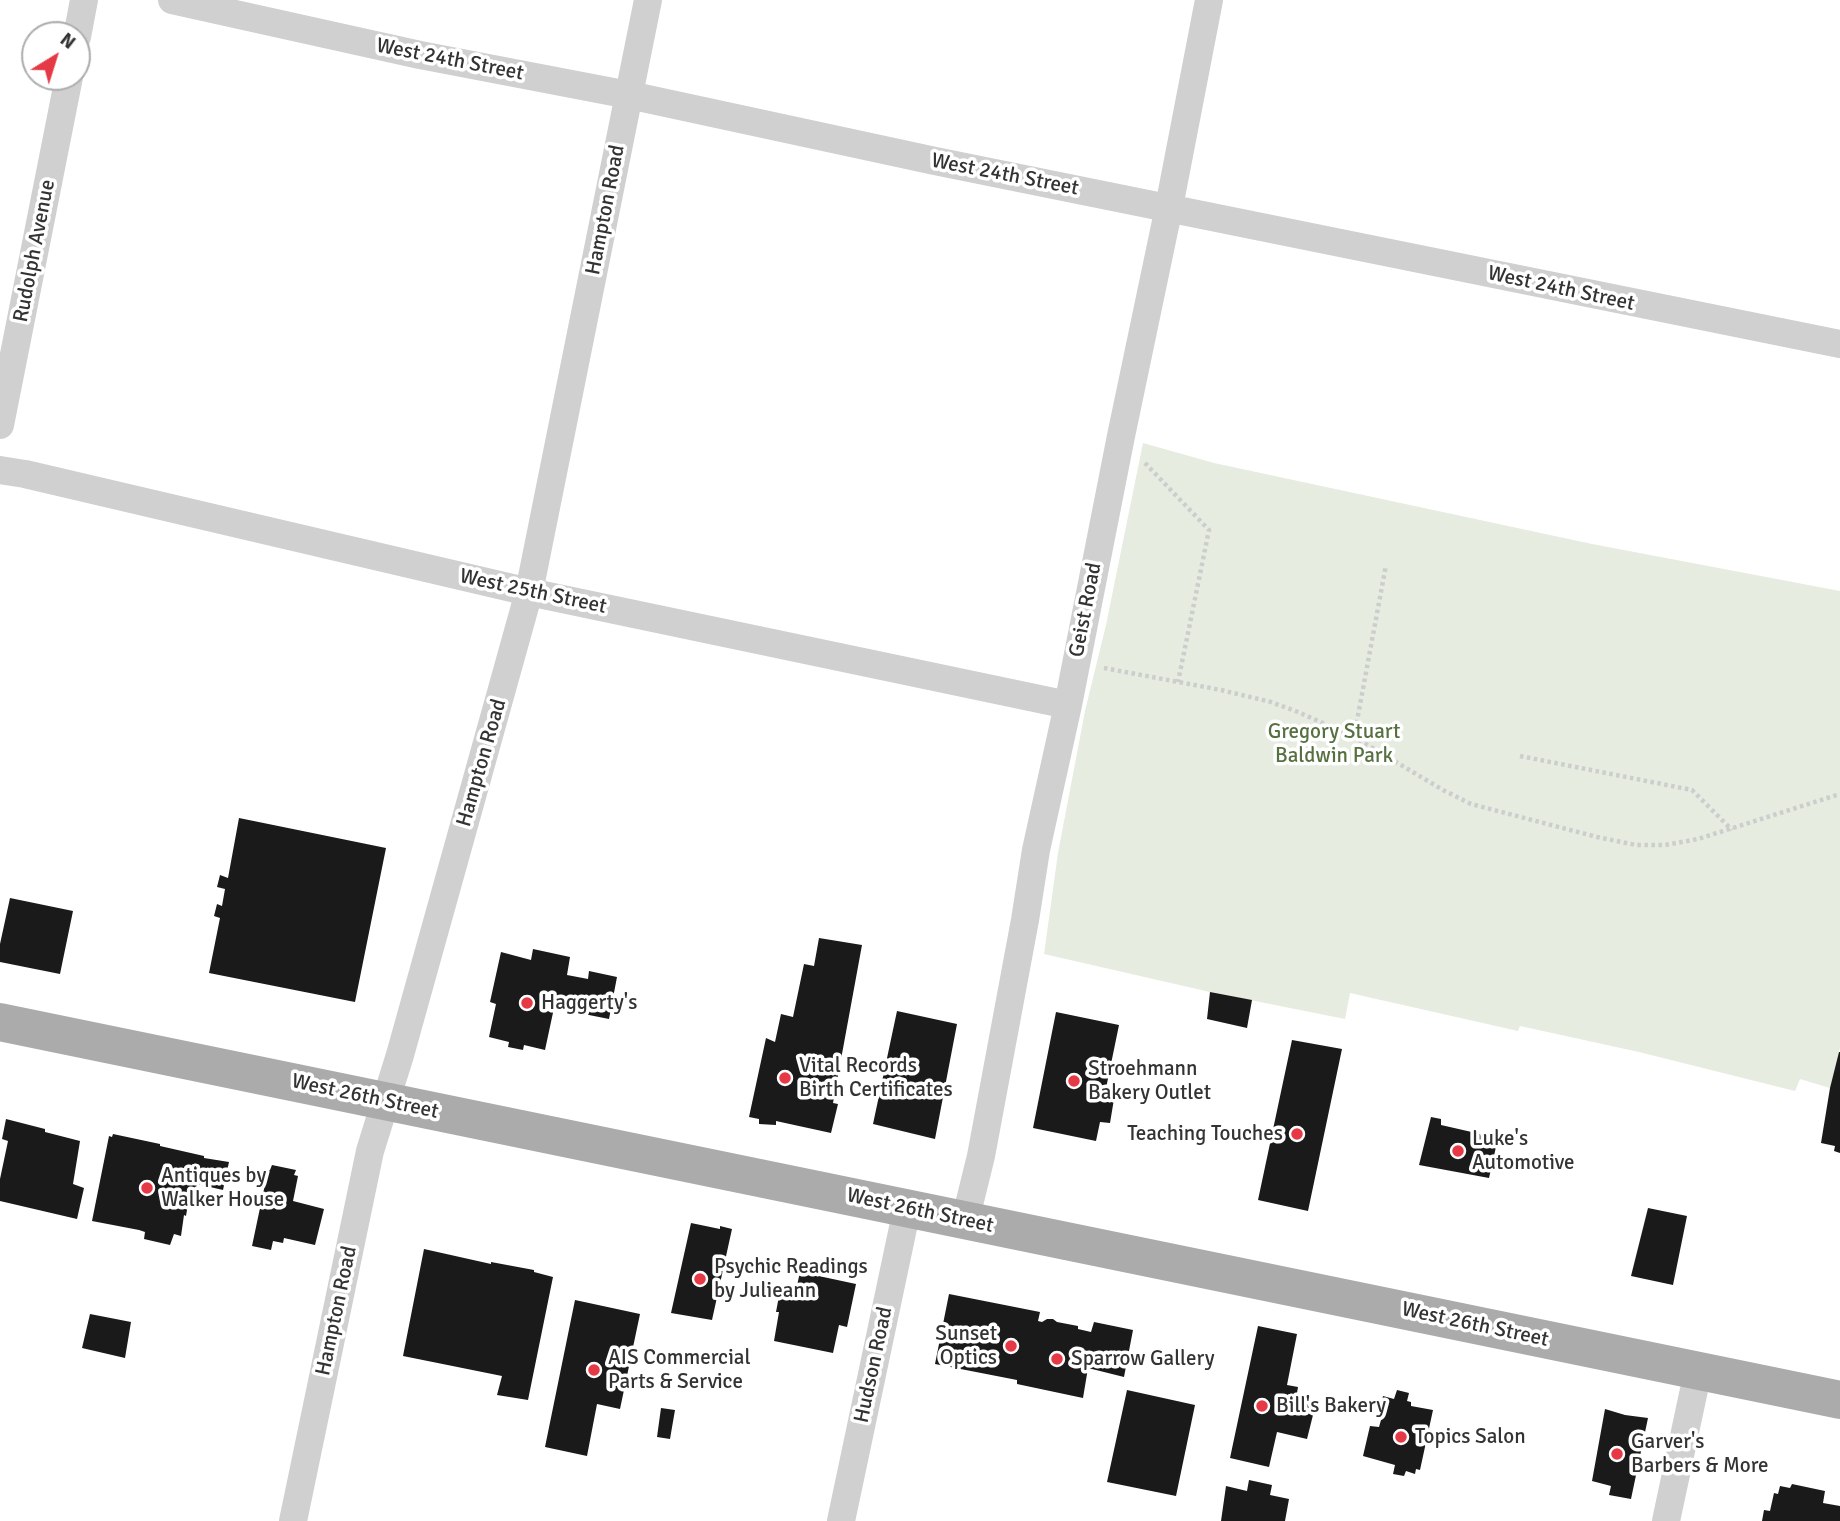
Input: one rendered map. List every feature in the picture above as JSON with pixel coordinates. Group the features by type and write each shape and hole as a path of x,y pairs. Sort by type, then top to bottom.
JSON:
{"main road":[{"name":"West 26th Street","path":"0,1021 1840,1400"}],"street":[{"path":"80,21 84,0"},
{"name":"West 24th Street","path":"172,0 420,55 629,95 935,162 1840,344"},
{"name":"Hampton Road","path":"293,1521 370,1151 530,592 648,0"},
{"name":"Geist Road","path":"965,1221 981,1156 1036,850 1068,705 1209,0"},
{"name":"Rudolph Avenue","path":"0,425 66,91"},
{"name":"West 25th Street","path":"0,470 530,592 1068,705"},
{"name":"Hudson Road","path":"841,1521 907,1209"},
{"path":"1666,1521 1698,1371"}],"path":[{"path":"1121,436 1209,530 1178,682"},
{"path":"1354,737 1386,565"},
{"path":"1076,663 1221,690 1270,702 1354,737 1471,804 1636,845 1665,845 1698,839 1840,794"},
{"path":"1520,756 1692,790 1732,830"}],"green space":[{"name":"Gregory Stuart Baldwin Park","path":"1143,443 1214,463 1592,544 1840,591 1840,1048 1830,1088 1800,1079 1795,1091 1639,1052 1520,1026 1518,1031 1350,993 1345,1019 1210,992 1044,954 1058,853 1085,711 1106,625"}],"building":[{"path":"239,818 386,848 355,1002 209,973 220,918 214,916 217,904 222,906 225,889 217,887 220,875 228,878"},
{"path":"10,898 73,911 60,974 0,962 0,944"},
{"path":"819,938 862,945 833,1103 838,1104 831,1133 776,1121 776,1125 759,1124 759,1119 749,1117 766,1038 775,1042 781,1014 793,1017 804,964 814,966"},
{"path":"533,949 570,957 567,975 588,979 589,971 617,977 609,1019 554,1008 545,1050 524,1045 523,1050 508,1047 509,1042 489,1037 496,1004 490,1002 501,952 531,960"},
{"path":"1210,992 1252,1000 1247,1028 1207,1019"},
{"path":"897,1011 957,1024 935,1139 873,1124"},
{"path":"1056,1012 1119,1025 1104,1098 1114,1099 1110,1123 1100,1122 1096,1141 1033,1128"},
{"path":"1292,1040 1342,1049 1308,1211 1258,1200"},
{"path":"1839,1052 1840,1153 1834,1151 1835,1146 1821,1143"},
{"path":"1431,1117 1441,1119 1441,1125 1498,1138 1489,1178 1419,1165"},
{"path":"6,1119 80,1141 73,1184 84,1188 77,1219 0,1201 0,1179 8,1141 2,1139"},
{"name":"Antiques by Walker House","path":"113,1134 229,1162 223,1190 197,1184 192,1205 188,1204 186,1216 184,1215 181,1236 174,1234 170,1245 144,1239 145,1232 139,1230 92,1221 109,1136 112,1137"},
{"path":"272,1165 296,1170 294,1175 298,1176 293,1201 324,1209 315,1245 284,1238 283,1243 273,1241 271,1250 252,1246 268,1170"},
{"path":"1648,1208 1687,1216 1673,1285 1631,1276"},
{"path":"691,1223 732,1229 712,1320 671,1313"},
{"path":"424,1249 491,1264 534,1270 553,1277 528,1400 497,1395 502,1376 403,1356"},
{"path":"800,1272 856,1284 847,1327 839,1325 833,1353 774,1341 779,1296 794,1299"},
{"path":"949,1294 1040,1312 1038,1321 1053,1319 1091,1332 1094,1322 1133,1330 1124,1377 1088,1368 1083,1398 1017,1384 1017,1380 935,1364"},
{"path":"575,1300 640,1314 620,1409 597,1404 587,1456 545,1447"},
{"path":"90,1314 131,1322 125,1358 82,1348"},
{"path":"1258,1326 1297,1334 1287,1385 1298,1387 1296,1399 1316,1403 1307,1439 1277,1432 1269,1467 1230,1458"},
{"path":"1127,1390 1195,1405 1176,1496 1107,1482"},
{"path":"1397,1390 1409,1393 1407,1401 1411,1402 1411,1406 1433,1410 1420,1470 1416,1469 1415,1474 1406,1471 1404,1476 1393,1474 1395,1465 1363,1456 1370,1426 1379,1427 1383,1413 1380,1411 1383,1396 1394,1399"},
{"path":"661,1408 675,1410 670,1439 657,1437"},
{"path":"1605,1409 1648,1418 1631,1499 1609,1495 1611,1486 1592,1481"},
{"path":"1249,1480 1272,1485 1270,1495 1289,1499 1285,1521 1221,1521 1226,1486 1247,1491"},
{"path":"1792,1484 1825,1491 1823,1503 1840,1506 1840,1521 1762,1521 1764,1510 1770,1511 1774,1493 1778,1494 1780,1486 1790,1488"}],"place":[{"name":"Haggerty's","path":"527,1003"},
{"name":"Vital Records Birth Certificates","path":"785,1078"},
{"name":"Stroehmann Bakery Outlet","path":"1074,1081"},
{"name":"Teaching Touches","path":"1297,1134"},
{"name":"Luke's Automotive","path":"1458,1151"},
{"name":"Antiques by Walker House","path":"147,1188"},
{"name":"Psychic Readings by Julieann","path":"700,1279"},
{"name":"Sunset Optics","path":"1011,1346"},
{"name":"Sparrow Gallery","path":"1057,1359"},
{"name":"AIS Commercial Parts & Service","path":"594,1370"},
{"name":"Bill's Bakery","path":"1262,1406"},
{"name":"Topics Salon","path":"1401,1437"},
{"name":"Garver's Barbers & More","path":"1617,1454"}]}
